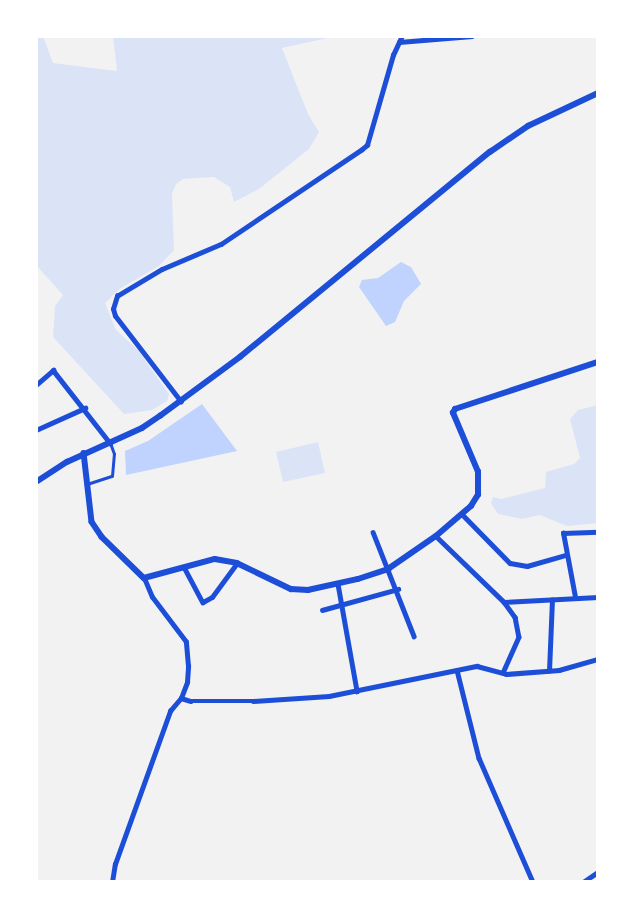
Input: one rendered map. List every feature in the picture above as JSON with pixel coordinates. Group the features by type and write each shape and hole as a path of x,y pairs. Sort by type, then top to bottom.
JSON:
{"street":[{"path":"180,402 115,316 113,309 117,296 162,269 220,244 361,150 373,127 402,36"},
{"path":"399,42 472,36"},
{"path":"36,482 84,454 142,428 180,402 490,152 528,126 598,93"},
{"path":"144,578 214,559 236,563 291,589 308,590 338,584 388,568 464,515 478,495 480,482 453,413 455,409 598,362"},
{"path":"36,385 53,370 85,408 110,443"},
{"path":"36,430 85,408"},
{"path":"84,454 86,484 92,522 108,543 144,578 152,597 186,642 188,666 181,698 170,711 115,864 112,882"},
{"path":"464,515 510,563 527,566 565,555"},
{"path":"373,532 398,589 414,636"},
{"path":"575,597 565,555 564,533 598,532"},
{"path":"436,536 504,602 515,617 519,631 502,673"},
{"path":"184,567 203,602 212,598 236,563"},
{"path":"338,584 357,690"},
{"path":"322,610 398,589"},
{"path":"504,602 598,597"},
{"path":"549,671 552,600"},
{"path":"181,698 191,702 253,701 329,696 483,666 502,673 549,671 598,659"},
{"path":"457,670 479,758 533,882"},
{"path":"583,882 598,872"}],"lane":[{"path":"86,484 112,476 114,454 110,443"}],"shaded area":[{"path":"36,36 43,36 53,63 117,71 113,36 337,36 282,48 308,114 319,132 309,149 259,189 234,202 230,187 214,177 183,179 176,184 172,194 174,250 159,266 121,288 105,303 116,330 138,350 169,394 167,401 152,410 124,414 53,337 55,306 63,295 36,265"},
{"path":"598,405 598,523 567,526 540,515 522,519 498,514 491,503 493,497 501,499 545,488 546,472 574,464 580,458 570,419 578,410"},
{"path":"318,442 325,473 283,482 276,452"}],"water":[{"path":"401,262 411,267 421,284 404,301 395,322 386,326 359,287 362,280 378,278"},
{"path":"202,404 237,451 126,475 125,451 148,441"}]}
